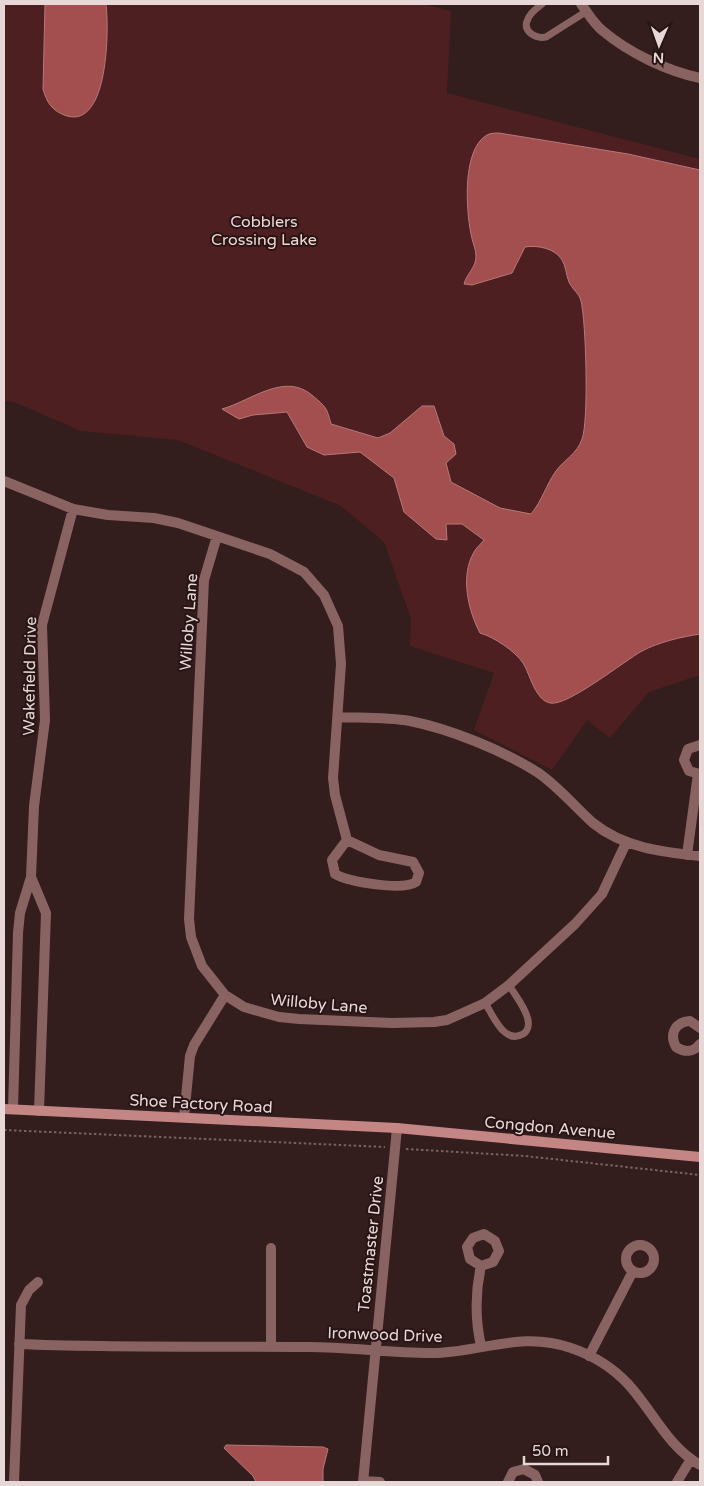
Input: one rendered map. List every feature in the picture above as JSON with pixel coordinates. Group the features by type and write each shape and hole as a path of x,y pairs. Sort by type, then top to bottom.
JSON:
{"street":[{"path":"584,8 601,30 623,46 685,75 700,78"},
{"path":"4,481 73,509 108,515 154,518 178,523 270,554 294,565 304,572 324,595 338,626 341,645 334,778 335,795 347,840 379,855 413,862 419,873 416,882 404,887 354,880 335,874 332,860 347,840"},
{"name":"Wakefield Drive","path":"9,1109 18,933 20,912 31,878 34,806 45,720 42,625 73,509"},
{"name":"Willoby Lane","path":"217,536 204,580 189,919 191,937 202,966 225,995 244,1007 279,1017 392,1023 422,1023 447,1020 485,1003 509,985 589,911 602,894 626,843"},
{"path":"338,717 408,721 487,747 537,772 552,783 594,823 626,843 700,856"},
{"path":"687,854 699,774 686,768 684,756 691,747 700,745"},
{"name":"Wakefield Drive","path":"31,878 46,913 39,1111"},
{"path":"184,1118 189,1064 194,1045 225,995"},
{"path":"699,1023 680,1023 674,1030 672,1038 676,1047 685,1051 697,1048 700,1044"},
{"name":"Shoe Factory Road","path":"9,1109 397,1128"},
{"name":"Congdon Avenue","path":"397,1128 700,1157"},
{"name":"Toastmaster Drive","path":"363,1482 397,1128"},
{"path":"271,1248 271,1346"},
{"path":"481,1266 476,1312 481,1346"},
{"path":"590,1356 633,1271"},
{"path":"14,1482 21,1305 29,1290 38,1282"},
{"name":"Ironwood Drive","path":"19,1344 271,1346 436,1353 516,1340 536,1341 571,1348 590,1356 616,1373 628,1384 668,1437 696,1462"},
{"path":"677,1482 696,1462"},
{"path":"508,1482 513,1472 524,1470 535,1474 538,1482"},
{"path":"363,1482 380,1482"}],"lane":[{"path":"542,4 528,18 526,23 531,34 540,38 546,37 584,8"},
{"path":"485,1003 505,1033 510,1036 523,1034 528,1027 528,1018 509,985"}],"path":[{"path":"4,1130 386,1147"},
{"path":"405,1149 525,1156 700,1174"}],"green space":[{"name":"Cobblers Crossing Lake","path":"4,4 422,4 451,11 447,93 700,159 700,675 649,692 610,738 587,720 552,770 474,730 494,673 410,646 411,619 384,542 341,506 178,440 81,431 14,402 4,401"}],"shaded area":[{"path":"45,4 106,4 106,53 99,92 91,107 81,116 67,116 57,112 48,102 43,89"},
{"path":"499,133 628,154 700,170 700,634 670,640 642,651 582,691 569,698 550,703 540,697 519,658 504,645 480,633 476,624 467,593 467,572 474,552 484,540 462,524 446,524 447,540 436,539 404,512 394,478 360,452 324,455 307,447 287,412 253,415 239,419 222,409 268,390 291,386 302,389 321,403 327,411 331,424 378,438 390,433 422,406 434,406 444,436 454,444 456,454 446,463 451,482 500,508 531,514 556,471 574,453 582,439 586,413 583,312 580,298 569,282 562,260 550,250 540,247 525,247 512,273 472,285 464,284 475,264 476,256 471,234 467,196 473,153 479,142 488,134"},
{"path":"226,1445 323,1447 328,1449 323,1469 323,1482 256,1482 253,1476 224,1448"}]}
